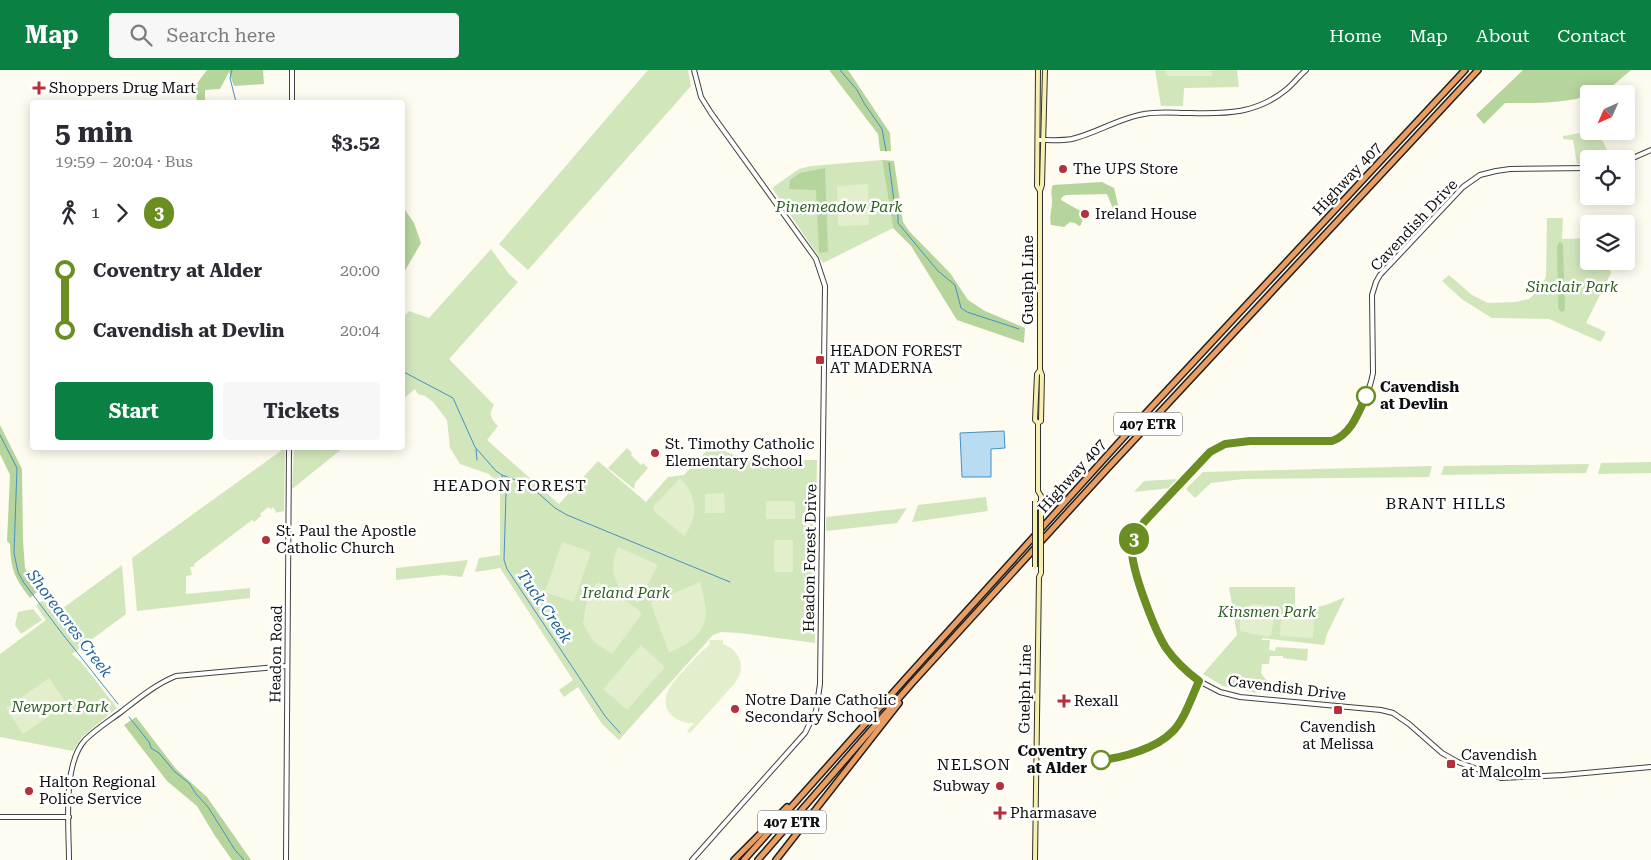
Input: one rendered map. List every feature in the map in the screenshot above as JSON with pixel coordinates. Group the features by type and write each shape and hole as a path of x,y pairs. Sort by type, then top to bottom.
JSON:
{"highway":[{"name":"Highway 407","path":"744,860 1132,428 1465,70"},
{"name":"Highway 407","path":"758,860 912,684 1106,469 1478,70"},
{"path":"776,860 912,684"},
{"path":"734,860 808,787"}],"main road":[{"name":"Guelph Line","path":"1038,70 1037,186 1040,191"},
{"name":"Guelph Line","path":"1038,577 1041,573 1041,496 1038,491 1038,424 1035,420 1037,374 1040,370 1040,191 1042,186 1044,140 1045,70"},
{"name":"Guelph Line","path":"1035,860 1038,577 1035,567 1035,496 1038,491"}],"street":[{"path":"292,70 292,100"},
{"name":"Headon Forest Drive","path":"692,860 805,733 818,706 820,684 825,286 816,259 704,101 694,70"},
{"path":"1038,140 1071,139 1129,117 1144,114 1171,112 1212,114 1243,111 1275,98 1306,70"},
{"path":"1635,157 1651,150"},
{"name":"Cavendish Drive","path":"1580,168 1510,169 1496,171 1480,175 1464,187 1380,275 1376,282 1372,295 1373,373 1366,396 1348,430 1341,437 1332,441 1250,441 1216,447 1144,522 1136,534 1132,546 1134,566 1157,631 1166,648 1185,670 1220,692 1240,697 1348,706 1393,713 1409,724 1442,753 1458,762 1501,778 1563,775 1651,767"},
{"name":"Headon Road","path":"286,860 289,450"},
{"path":"69,860 70,776 77,753 84,741 148,691 176,676 287,666"},
{"path":"0,817 69,817"}],"green space":[{"path":"207,70 263,70 264,84 234,86 229,72 220,89 205,90 205,100 197,100 195,86"},
{"path":"648,70 688,70 691,86 528,270 499,244"},
{"path":"829,70 848,70 890,133 891,151 880,151 878,134"},
{"path":"1155,70 1237,70 1239,87 1184,88 1183,106 1161,106"},
{"path":"1165,70 1211,70 1212,76 1168,76"},
{"path":"1523,70 1631,70 1613,85 1580,85 1580,98 1548,102 1505,103 1484,124 1476,115"},
{"path":"1580,133 1580,140 1602,140 1607,150 1580,150 1580,164 1577,164 1573,140 1563,139 1563,136"},
{"name":"Pinemeadow Park","path":"882,160 893,228 823,263 772,188 799,169 811,166"},
{"path":"882,160 894,161 903,222 909,231 950,273 968,300 985,311 1025,328 1024,343 957,320 911,246 893,228"},
{"path":"825,168 828,252 819,253 816,190 789,189 790,180 800,173"},
{"path":"1102,182 1114,188 1119,209 1117,212 1114,211 1107,194 1066,195 1061,200 1084,213 1081,225 1070,222 1064,227 1051,225 1051,191 1053,185"},
{"path":"868,184 869,225 838,226 837,186"},
{"path":"405,210 414,223 421,243 405,271"},
{"name":"Sinclair Park","path":"1547,218 1563,218 1562,239 1580,238 1580,270 1610,270 1611,273 1586,323 1606,332 1601,342 1549,319 1492,318 1463,300 1442,281 1449,275 1472,295 1488,303 1515,302 1529,299 1539,290 1546,277"},
{"path":"1559,242 1563,245 1565,307 1564,311 1561,312 1558,308 1557,247"},
{"name":"Ireland Park","path":"491,249 509,274 518,282 449,359 494,405 491,416 498,426 487,440 559,504 598,461 646,502 668,477 684,475 712,445 744,458 817,460 815,643 740,633 721,632 713,635 619,740 602,724 578,687 564,697 559,690 573,680 500,568 475,572 479,558 500,555 500,486 489,474 460,464 450,448 447,420 433,402 425,396 418,394 415,389 405,397 405,316 409,311 429,318"},
{"path":"0,425 22,469 25,568 38,591 30,598 14,573 10,544 7,541 10,475 0,454"},
{"path":"627,448 641,465 643,463 648,468 635,483 634,489 608,468"},
{"path":"282,450 285,450 284,511 275,513 273,507 271,509 268,507 254,522 252,520 194,564 195,566 190,567 192,575 186,576 186,594 250,588 250,598 137,611 132,558"},
{"path":"294,450 341,450 292,489"},
{"path":"1651,462 1651,473 1598,474 1601,463"},
{"path":"1589,464 1586,473 1441,475 1444,466"},
{"path":"1432,466 1429,477 1243,479 1211,483 1195,498 1186,489 1203,472"},
{"path":"680,478 690,492 694,506 692,521 684,536 654,511 653,507"},
{"path":"1179,479 1171,488 1134,492 1144,481"},
{"path":"724,493 725,513 705,513 705,494"},
{"path":"986,497 988,511 912,522 918,505"},
{"path":"766,501 795,501 795,519 766,519"},
{"path":"907,508 897,523 826,531 826,517"},
{"path":"774,540 793,540 793,572 774,572"},
{"path":"562,542 591,552 574,602 545,592"},
{"path":"618,547 656,564 657,567 638,603 624,592 615,579 613,564"},
{"path":"468,560 462,577 443,575 396,580 396,568"},
{"name":"Newport Park","path":"122,565 126,614 72,654 81,662 117,708 82,737 73,751 0,737 0,654 46,620 37,604 42,601 50,604 55,614"},
{"path":"599,582 640,611 641,615 612,654 594,642 583,624 586,603"},
{"path":"700,582 705,608 703,626 692,640 669,653 651,604"},
{"name":"Kinsmen Park","path":"1229,587 1295,587 1295,606 1302,608 1315,608 1345,597 1327,634 1324,645 1262,638 1261,646 1262,640 1270,640 1269,650 1275,651 1276,647 1308,649 1307,661 1283,658 1283,656 1270,656 1269,664 1262,664 1261,673 1267,681 1267,685 1258,685 1257,693 1223,686 1203,674 1237,635"},
{"path":"1252,604 1276,606 1271,635 1268,637 1240,631 1242,616 1245,610"},
{"path":"33,609 42,620 21,634 15,625 18,612"},
{"path":"1281,616 1314,618 1313,638 1280,636"},
{"path":"709,640 723,640 723,644 734,651 740,660 741,671 735,683 690,733 687,731 694,723 687,723 675,718 668,710 666,698 668,691 681,674 710,645"},
{"path":"641,645 665,667 627,710 603,689"},
{"name":"Newport Park","path":"49,678 67,704 23,734 6,708"},
{"path":"136,717 176,769 207,797 251,860 232,860 197,806 167,781 124,725"}],"water":[{"path":"1004,431 1005,448 991,449 991,477 962,477 960,433"}],"waterway":[{"name":"Tuck Creek","path":"232,70 230,78 236,100"},
{"path":"840,70 857,90 882,129 886,151"},
{"path":"889,163 898,223 938,271 955,285 961,308 967,312 1019,329"},
{"name":"Tuck Creek","path":"405,373 453,398 475,447 496,471 502,475 529,485 555,508 567,515 730,582"},
{"name":"Shoreacres Creek","path":"0,435 17,468 14,553 18,572 24,583 61,632 118,704"},
{"name":"Tuck Creek","path":"476,449 477,460"},
{"name":"Tuck Creek","path":"502,476 506,493 504,560 507,569 605,716 620,733"},
{"name":"Shoreacres Creek","path":"129,717 149,742 151,748 159,753 175,772 189,783 208,807 235,850 244,860"}],"bus line":[{"name":"3","path":"1101,760 1124,756 1162,740 1172,732 1178,725 1199,681 1185,670 1166,648 1157,631 1139,584 1134,566 1132,546 1136,534 1144,522 1216,447 1250,441 1332,441 1341,437 1348,430 1366,396"}],"place":[{"name":"Shoppers Drug Mart","path":"39,88"},
{"name":"The UPS Store","path":"1063,169"},
{"name":"Ireland House","path":"1085,214"},
{"name":"HEADON FOREST AT MADERNA","path":"820,360"},
{"name":"Cavendish at Devlin","path":"1366,396"},
{"name":"St. Timothy Catholic Elementary School","path":"655,453"},
{"name":"St. Paul the Apostle Catholic Church","path":"266,540"},
{"name":"Rexall","path":"1064,701"},
{"name":"Notre Dame Catholic Secondary School","path":"735,709"},
{"name":"Cavendish at Melissa","path":"1338,710"},
{"name":"Coventry at Alder","path":"1101,760"},
{"name":"Cavendish at Malcolm","path":"1451,764"},
{"name":"Subway","path":"1000,786"},
{"name":"Halton Regional Police Service","path":"29,791"},
{"name":"Pharmasave","path":"1000,813"}],"district":[{"name":"HEADON FOREST","path":"510,485"},
{"name":"BRANT HILLS","path":"1446,503"},
{"name":"NELSON","path":"974,764"}]}
